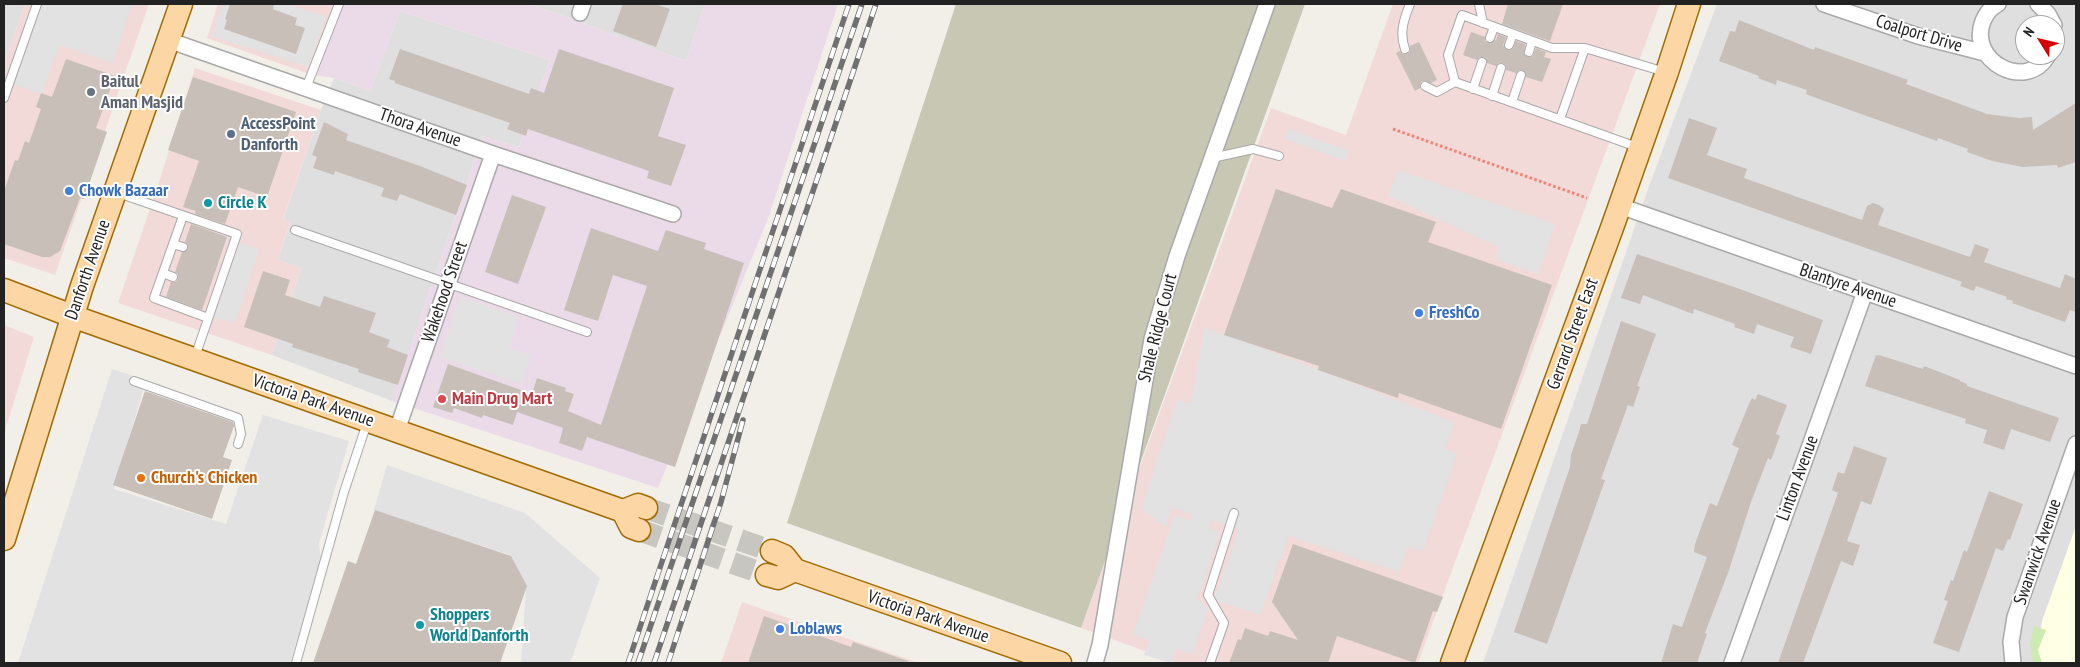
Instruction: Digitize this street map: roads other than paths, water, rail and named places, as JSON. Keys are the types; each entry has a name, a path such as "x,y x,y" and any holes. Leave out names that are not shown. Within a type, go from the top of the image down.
{"main road":[{"name":"Danforth Avenue","path":"4,538 72,316 181,4"},
{"name":"Gerrard Street East","path":"1452,663 1620,206 1689,4"},
{"name":"Victoria Park Avenue","path":"4,290 72,316 623,511 638,505 646,508"},
{"path":"623,511 631,527 639,530"},
{"name":"Victoria Park Avenue","path":"772,551 784,556 795,570 1060,663"},
{"path":"767,574 778,578 795,570"}],"street":[{"name":"Shale Ridge Court","path":"1095,663 1100,645 1152,339 1177,256 1266,4"},
{"name":"Coalport Drive","path":"1824,4 1925,38 1985,52"},
{"name":"Coalport Drive","path":"1998,4 1986,15 1981,27 1981,40 1985,52 1992,62 2002,69 2014,72 2026,71 2039,65"},
{"path":"2038,4 2049,15"},
{"name":"Thora Avenue","path":"168,40 493,154 673,214"},
{"name":"Wakehood Street","path":"396,430 493,154"},
{"name":"Blantyre Avenue","path":"1620,206 2076,366"},
{"name":"Linton Avenue","path":"1732,663 1865,292"},
{"name":"Swanwick Avenue","path":"2014,663 2011,642 2015,617 2073,463 2076,444"}],"lane":[{"path":"4,98 37,4"},
{"path":"306,88 339,4"},
{"path":"1405,48 1401,39 1404,20 1410,4"},
{"path":"1480,4 1483,23"},
{"path":"1640,148 1456,82 1448,55 1462,16 1552,48 1585,48 1667,72"},
{"path":"1490,38 1494,27"},
{"path":"1509,45 1513,34"},
{"path":"1529,52 1532,41"},
{"path":"1560,119 1585,48"},
{"path":"1472,89 1482,62"},
{"path":"1492,96 1501,68"},
{"path":"1512,102 1521,75"},
{"path":"1425,86 1437,92 1456,82"},
{"path":"1212,158 1253,149 1279,156"},
{"path":"115,192 237,234 227,263 213,291 208,318 194,359"},
{"path":"183,216 154,298 208,318"},
{"path":"295,230 587,332"},
{"path":"173,244 183,247"},
{"path":"219,260 227,263"},
{"path":"163,273 173,277"},
{"path":"134,381 238,418 241,434 238,444"},
{"path":"296,663 347,484 368,420"},
{"path":"1210,663 1224,623 1208,595 1234,513"}],"tunnel":[{"path":"646,508 772,551"},
{"path":"639,530 767,575"}],"railway":[{"path":"628,663 849,4"},
{"path":"638,663 862,4"},
{"path":"654,663 876,4"},
{"path":"668,663 721,502 743,420"}],"place":[{"name":"Baitul Aman Masjid","path":"91,92"},
{"name":"AccessPoint Danforth","path":"231,134"},
{"name":"Chowk Bazaar","path":"69,191"},
{"name":"Circle K","path":"208,203"},
{"name":"FreshCo","path":"1419,313"},
{"name":"Main Drug Mart","path":"442,399"},
{"name":"Church's Chicken","path":"141,478"},
{"name":"Shoppers World Danforth","path":"420,625"},
{"name":"Loblaws","path":"780,629"}]}
